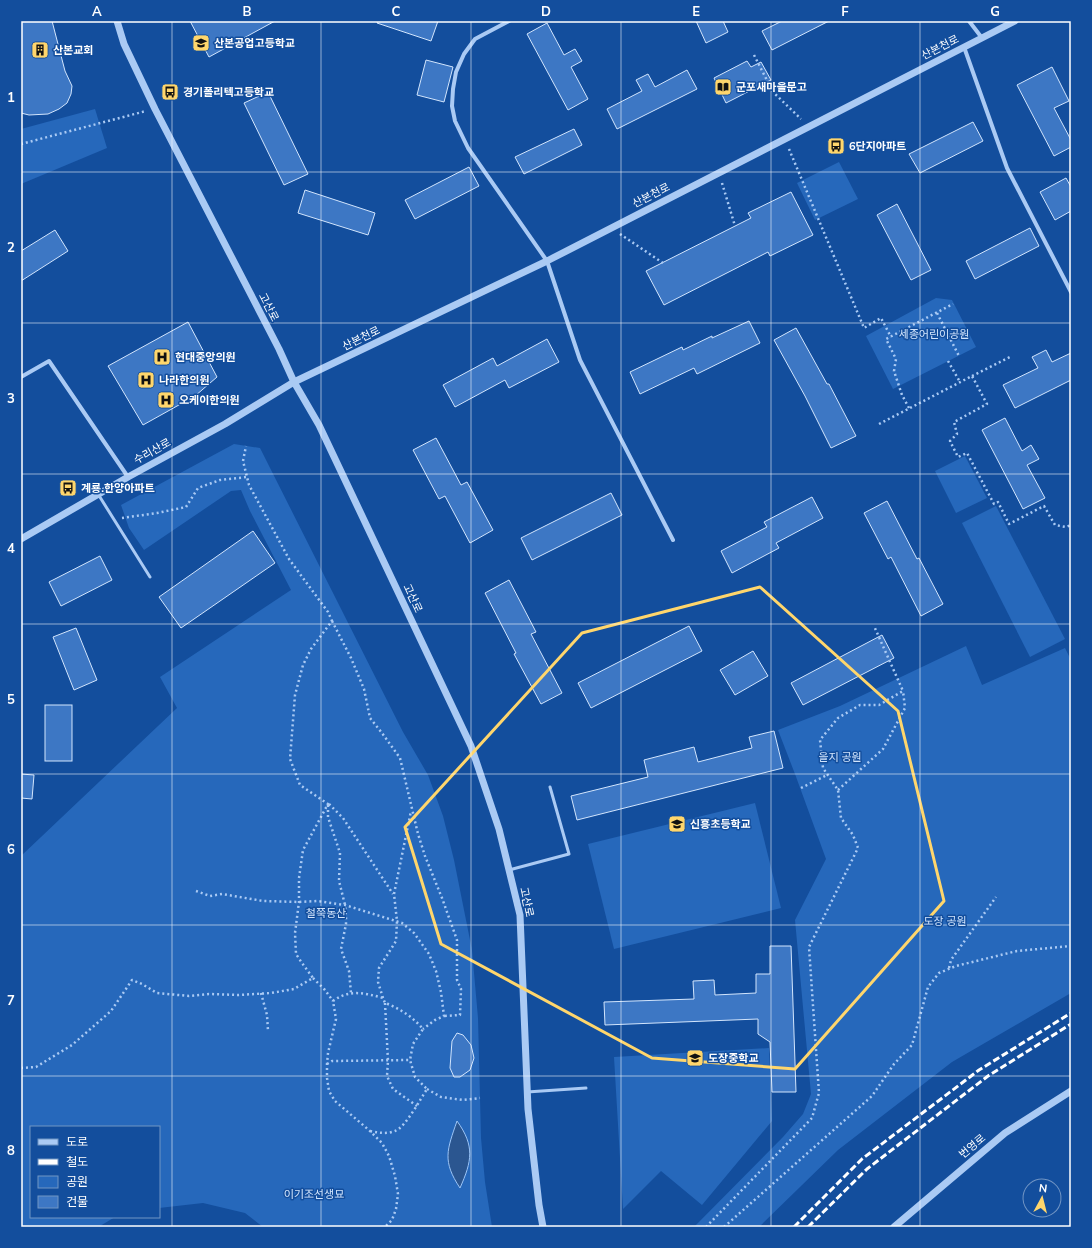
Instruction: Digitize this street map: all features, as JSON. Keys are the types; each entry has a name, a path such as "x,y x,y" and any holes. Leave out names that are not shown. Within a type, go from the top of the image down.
{"street":[{"name":"고산로","path":"117,21 124,44 155,109 275,342 294,382 319,425 470,746 499,829 520,915 527,1092 536,1182 543,1227"},
{"path":"509,21 475,39 464,54 456,72 453,89 452,106 455,121 468,148 547,261 580,360 673,540"},
{"path":"969,21 982,38"},
{"name":"산본천로","path":"294,382 547,261 1015,21"},
{"path":"964,47 1008,168 1071,292"},
{"path":"21,377 49,361 128,477"},
{"name":"수리산로","path":"21,538 225,424 294,382"},
{"name":"번영로","path":"894,1227 1005,1133 1071,1091"}],"lane":[{"path":"98,494 150,577"},
{"path":"509,870 570,854 550,786"},
{"path":"527,1092 586,1088"}],"path":[{"path":"754,54 773,92 809,127"},
{"path":"21,144 155,109"},
{"path":"785,139 864,328 882,318 891,337"},
{"path":"719,173 735,226"},
{"path":"611,228 662,263"},
{"path":"909,408 902,395 894,371 896,359 886,339 953,304"},
{"path":"937,313 959,356"},
{"path":"879,424 1010,356"},
{"path":"948,361 960,382"},
{"path":"972,376 988,404 954,422 957,434 950,441 958,457 967,453 994,504 998,502 1010,524 1044,506 1055,525 1066,528 1071,525"},
{"path":"246,446 243,461 249,485 290,559 328,612 351,658 364,689 370,718 400,758 411,809 425,856 457,940 457,980 461,989 460,1015 444,1016 434,1020 423,1029 413,1044 410,1060 415,1077 427,1089 441,1097 463,1100 480,1098"},
{"path":"114,520 186,507 198,488 220,480 247,477"},
{"path":"332,621 311,649 303,665 295,694 290,760 300,785 328,804 343,818 394,894"},
{"path":"838,790 883,749 905,708 903,691 874,626"},
{"path":"706,1227 812,1118 819,1092 809,947 858,848 853,835 842,818 838,790 822,768 820,740 838,718 860,705 879,705 903,691"},
{"path":"801,788 827,775"},
{"path":"328,804 303,850 299,878 295,932 296,954 313,978 326,990 333,1001 336,1019 328,1053 327,1078 329,1091 335,1101 382,1143 389,1156 395,1176 398,1194 396,1209 392,1220 385,1227"},
{"path":"328,804 328,817 340,853 339,881 345,905 346,924 342,949 349,971 351,994"},
{"path":"411,809 394,894 397,921 396,941 379,968 378,982 385,1003 388,1061 387,1076 393,1089 417,1106"},
{"path":"196,891 210,896 222,894 263,901 317,901 345,905 402,923 414,933 429,954 436,971 441,992 444,1016"},
{"path":"949,969 951,960 996,897"},
{"path":"724,1227 872,1096 894,1064 912,1045 928,987 939,973 956,966 1017,951 1071,946"},
{"path":"21,1068 36,1067 72,1045 111,1011 132,980 157,993 190,996 208,994 240,995 294,989 313,978"},
{"path":"261,993 267,1015 268,1031"},
{"path":"333,1001 340,996 351,994 367,994 383,998"},
{"path":"385,1003 393,1006 415,1020 423,1029"},
{"path":"327,1064 332,1061 410,1060"},
{"path":"370,1131 382,1134 397,1131 405,1123 427,1089"}],"highlighted area":[{"path":"760,587 898,711 944,901 795,1069 652,1058 441,944 405,827 582,633"}],"green space":[{"path":"95,109 107,148 21,184 21,129"},
{"path":"839,162 858,199 815,220 797,183"},
{"name":"세종어린이공원","path":"936,298 952,300 976,347 893,389 866,336"},
{"path":"234,444 260,448 403,732 428,775 443,816 454,860 472,950 478,1018 481,1138 485,1182 492,1227 263,1227 245,1213 203,1203 160,1208 160,1126 30,1126 30,1218 113,1218 100,1227 21,1227 21,856 177,708 160,677 291,590 250,511 241,490 231,491 144,550 129,528 121,505"},
{"path":"965,456 987,498 956,513 935,471"},
{"path":"996,506 1065,639 1030,657 962,523"},
{"name":"도장 공원","path":"966,646 982,685 1065,648 1071,660 1071,993 952,1062 838,1150 759,1227 694,1227 783,1137 803,1114 811,1094 795,920 826,859 778,730 840,706"},
{"path":"755,803 781,908 614,949 588,844"},
{"path":"769,1048 772,1121 702,1205 661,1171 623,1209 614,1057"}],"shaded area":[{"path":"457,1121 467,1138 470,1154 467,1170 460,1188 454,1179 448,1155"}],"building":[{"name":"산본교회","path":"21,21 52,21 65,71 72,86 71,94 67,103 48,114 29,115 21,113"},
{"path":"190,21 275,21 209,57"},
{"path":"378,21 438,21 431,41 377,23"},
{"path":"696,21 723,21 728,32 706,43"},
{"path":"782,21 829,21 772,50 762,31"},
{"path":"547,23 564,55 575,49 582,61 571,67 588,99 568,110 527,34"},
{"path":"426,60 453,67 444,102 417,95"},
{"path":"747,61 751,67 761,62 771,80 726,103 714,78"},
{"path":"1052,67 1069,101 1054,108 1071,140 1071,147 1054,156 1017,85"},
{"path":"687,70 697,89 617,129 607,109 642,91 636,80 648,74 655,87"},
{"path":"268,92 308,174 284,185 244,103"},
{"path":"973,122 983,141 920,173 909,154"},
{"path":"574,129 582,145 524,174 515,157"},
{"path":"469,167 479,186 415,219 405,200"},
{"path":"1066,178 1071,187 1071,211 1055,220 1040,192"},
{"path":"305,190 375,213 368,235 298,213"},
{"path":"791,192 813,235 770,256 768,252 664,305 646,271 751,218 748,213"},
{"path":"897,204 931,270 911,280 877,215"},
{"path":"1030,228 1039,246 975,279 966,261"},
{"path":"55,230 68,251 21,281 21,251"},
{"path":"749,321 760,343 697,374 694,368 640,394 630,372 682,347 683,350"},
{"path":"188,322 217,377 195,396 143,425 108,366"},
{"path":"796,328 827,384 829,384 856,436 831,448 805,396 774,340"},
{"path":"547,339 559,362 509,388 505,380 455,407 443,385 493,358 497,366"},
{"path":"1046,350 1052,362 1071,353 1071,380 1015,408 1003,385 1038,368 1032,357"},
{"path":"1005,418 1022,451 1031,445 1039,459 1027,465 1045,498 1023,509 982,430"},
{"path":"436,438 461,485 467,482 493,530 470,543 445,496 439,499 413,450"},
{"path":"611,493 622,515 532,560 521,538"},
{"path":"812,497 823,518 776,543 779,548 732,573 721,551 767,527 764,522"},
{"path":"887,501 917,559 919,558 943,604 921,616 891,557 888,559 864,513"},
{"path":"253,531 275,563 181,628 159,597"},
{"path":"100,556 112,580 61,606 49,582"},
{"path":"509,580 536,632 531,634 562,693 541,704 514,654 516,653 485,593"},
{"path":"689,626 702,651 591,708 578,683"},
{"path":"76,628 97,680 74,690 53,637"},
{"path":"882,635 894,658 803,705 791,683"},
{"path":"753,651 768,676 735,695 720,670"},
{"path":"45,705 72,705 72,761 45,761"},
{"path":"774,731 783,768 577,820 571,796 648,777 644,760 694,747 698,762 752,748 749,737"},
{"path":"21,774 34,775 32,799 21,798"},
{"path":"770,946 791,946 796,1092 772,1092 770,1042 758,1034 758,1019 605,1025 604,1002 694,999 693,981 714,980 715,995 756,993 756,974 770,974"},
{"path":"457,1033 463,1035 471,1045 474,1058 470,1070 460,1077 454,1077 450,1068 452,1041"}],"railway":[{"path":"794,1227 862,1159 979,1070 1071,1013"},
{"path":"808,1227 867,1169 988,1076 1071,1024"}],"place":[{"name":"산본공업고등학교","path":"201,43"},
{"name":"산본교회","path":"40,50"},
{"name":"군포새마을문고","path":"723,87"},
{"name":"경기폴리텍고등학교","path":"170,92"},
{"name":"6단지아파트","path":"836,146"},
{"name":"현대중앙의원","path":"162,357"},
{"name":"나라한의원","path":"146,380"},
{"name":"오케이한의원","path":"166,400"},
{"name":"계룡.한양아파트","path":"68,488"},
{"name":"신흥초등학교","path":"677,824"},
{"name":"도장중학교","path":"695,1058"}],"park label":[{"name":"을지 공원","path":"840,757"},
{"name":"철쭉동산","path":"326,913"},
{"name":"이기조선생묘","path":"314,1194"}]}
